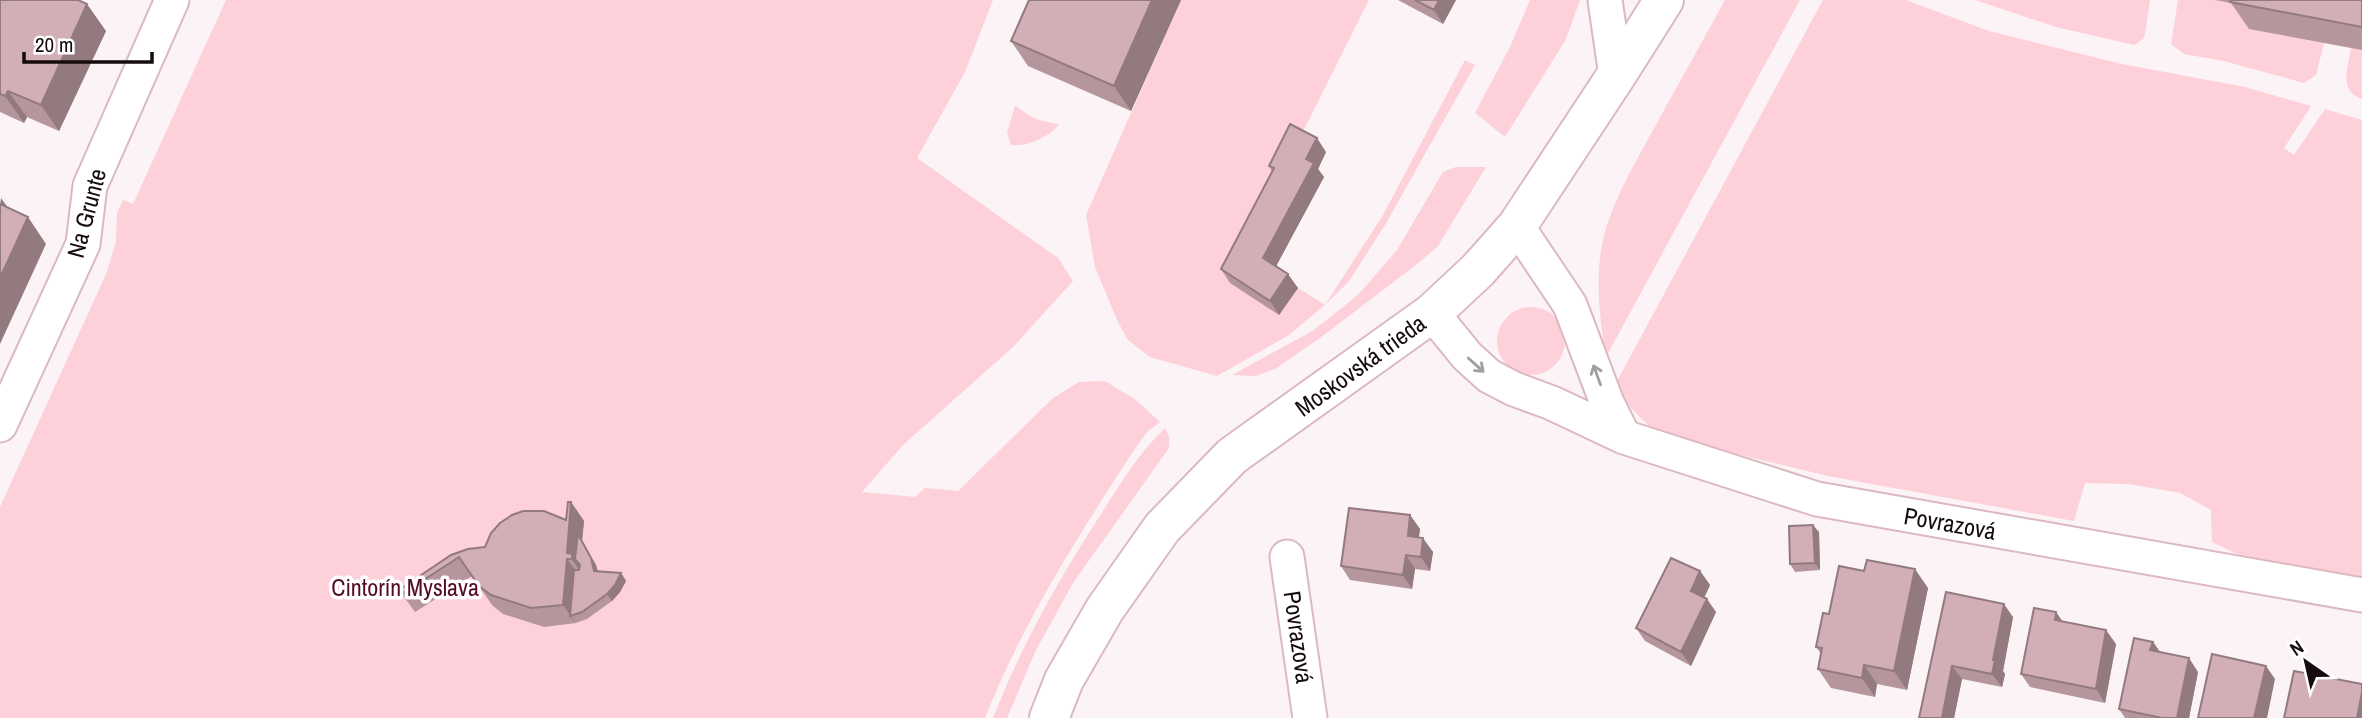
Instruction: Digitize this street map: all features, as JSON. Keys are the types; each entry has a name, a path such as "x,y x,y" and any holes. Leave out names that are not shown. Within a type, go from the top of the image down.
{"street":[{"name":"Na Grunte","path":"0,425 83,244 90,186 172,0"},
{"path":"1605,0 1616,76"},
{"name":"Moskovská trieda","path":"1049,718 1065,680 1105,610 1162,528 1232,456 1432,313 1478,270 1517,226 1664,0"},
{"path":"1517,226 1570,305 1624,438"},
{"name":"Povrazová","path":"1432,313 1466,356 1489,376 1624,438 1817,499 2362,595"},
{"name":"Povrazová","path":"1287,557 1310,718"}],"green space":[{"name":"Cintorín Myslava","path":"226,0 993,0 965,72 917,158 1058,258 1073,281 1013,347 903,445 862,492 915,497 925,488 958,491 1053,398 1079,382 1105,381 1136,400 1160,422 1147,432 1134,450 1053,580 1016,648 985,718 0,718 0,507 107,272 116,241 117,213 123,200 133,204"},
{"path":"1181,0 1369,0 1279,179 1231,282 1279,314 1298,288 1325,305 1289,335 1217,376 1150,357 1128,340 1095,267 1086,215"},
{"path":"1530,0 1580,0 1565,41 1505,137 1475,113 1510,47"},
{"path":"1725,0 1800,0 1606,357 1600,315 1599,273 1602,245 1611,215 1630,173"},
{"path":"1823,0 1906,0 1989,31 2122,64 2245,87 2311,106 2284,148 2294,155 2325,109 2362,120 2362,577 2237,554 2212,542 2211,510 2180,493 2129,484 2085,483 2074,521 1828,476 1716,449 1649,426 1629,406 1616,383"},
{"path":"1975,0 2150,0 2145,34 2143,39 2134,45 2056,27"},
{"path":"2178,0 2215,0 2253,7 2249,29 2324,43 2316,75 2304,83 2224,61 2184,54 2171,44"},
{"path":"2351,48 2362,50 2362,99 2347,85"},
{"path":"1465,60 1475,65 1385,225 1349,281 1325,305 1383,215"},
{"path":"1015,105 1036,119 1059,124 1037,140 1011,145 1007,133"},
{"path":"1456,167 1486,167 1438,246 1320,338 1275,369 1256,376 1232,375 1314,330 1359,294 1397,250 1443,172"},
{"path":"1531,307 1544,310 1555,317 1562,328 1565,341 1562,354 1555,365 1544,372 1531,375 1518,372 1507,365 1500,354 1497,341 1500,328 1507,317 1518,310"},
{"path":"1165,428 1169,437 1169,448 1073,583 1036,650 1007,718 993,718 1028,639 1070,563 1130,469"}],"building":[{"path":"0,0 78,0 87,4 41,105 8,91 5,96 0,94"},
{"path":"1029,0 1152,0 1114,86 1011,41"},
{"path":"1415,0 1439,0 1434,10"},
{"path":"2362,0 2362,27 2230,2"},
{"path":"1290,124 1317,138 1306,159 1314,163 1263,258 1288,274 1270,301 1221,269 1274,168 1269,166"},
{"path":"0,204 28,217 0,278"},
{"path":"568,502 571,502 567,553 572,554 572,559 567,559 563,605 531,608 491,595 479,586 459,557 402,594 399,590 451,555 485,547 491,533 512,515 523,511 544,511 566,520"},
{"path":"1349,508 1410,515 1408,536 1423,538 1421,557 1406,555 1403,575 1341,566"},
{"path":"1813,525 1815,563 1790,564 1789,526"},
{"path":"578,534 591,558 594,571 621,573 607,594 582,612 570,616 574,570 579,570 580,565 575,559"},
{"path":"1671,558 1700,571 1691,591 1707,599 1681,652 1636,628"},
{"path":"1867,560 1915,569 1894,671 1864,665 1862,678 1818,669 1822,648 1816,647 1823,613 1829,614 1839,566 1864,571"},
{"path":"1946,592 2004,604 1992,674 1952,666 1942,718 1919,718"},
{"path":"2034,608 2056,612 2055,620 2106,630 2096,689 2021,674"},
{"path":"2134,638 2153,642 2150,650 2189,658 2177,718 2162,718 2119,709"},
{"path":"2212,654 2266,666 2254,718 2198,718"},
{"path":"2294,671 2362,684 2357,718 2284,718"}]}
